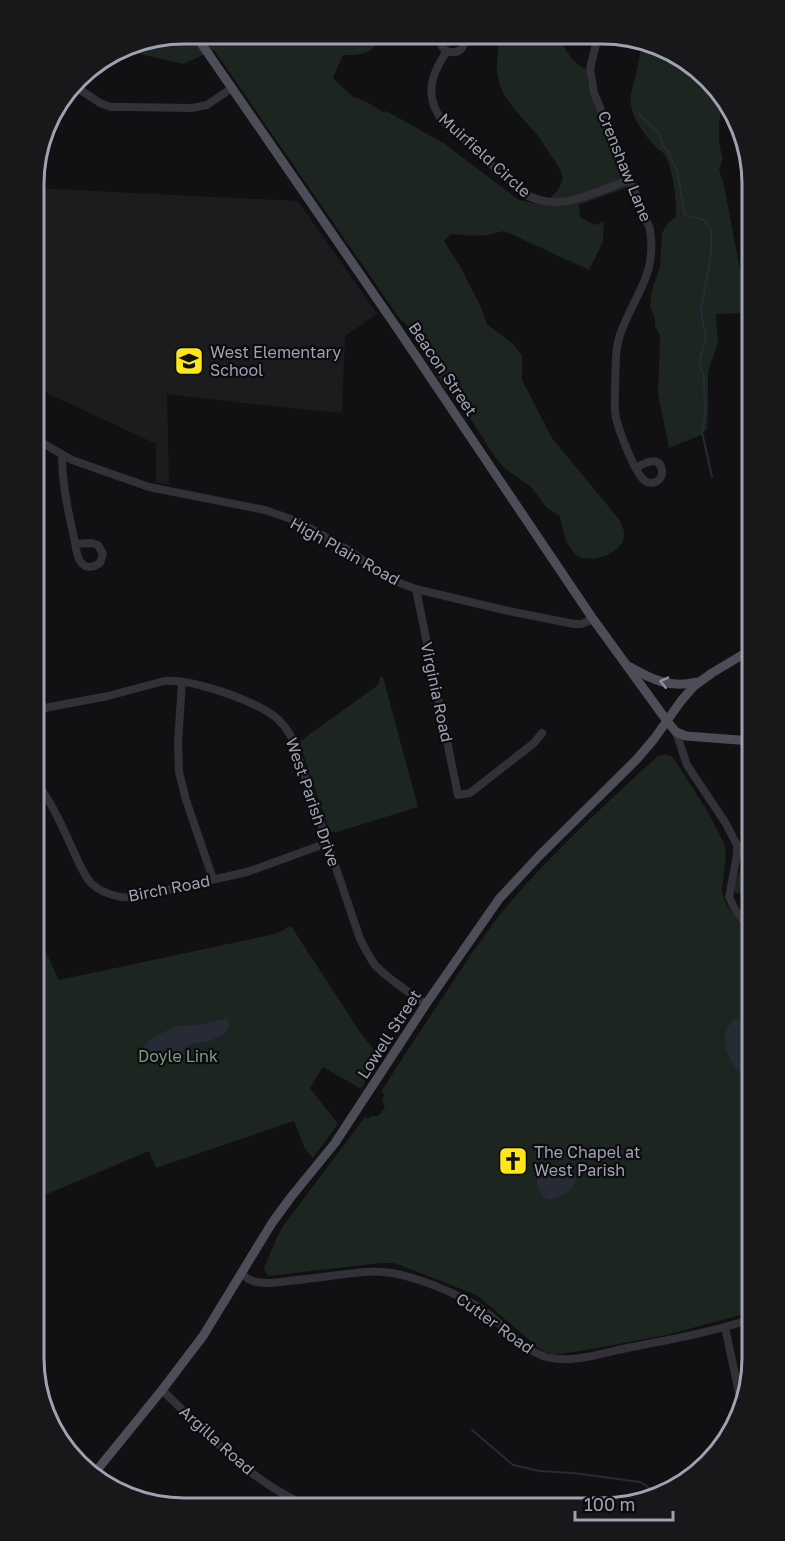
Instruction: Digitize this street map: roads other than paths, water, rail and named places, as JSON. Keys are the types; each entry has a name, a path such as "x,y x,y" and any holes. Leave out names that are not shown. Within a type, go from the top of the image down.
{"main road":[{"name":"Beacon Street","path":"202,44 593,619 676,732"},
{"name":"Lowell Street","path":"98,1468 203,1336 278,1214 335,1143 487,915 514,881 637,759 694,686 703,678 742,655"},
{"path":"626,665 656,681 674,685 686,685 703,678"},
{"path":"676,732 686,736 742,740"}],"street":[{"path":"441,44 447,51"},
{"name":"Muirfield Circle","path":"464,44 461,49 454,52 447,51 435,71 431,85 432,99 437,113 524,194 536,200 569,201 630,180"},
{"name":"Crenshaw Lane","path":"596,44 590,69 594,93 650,229 653,245 649,270 620,333 616,355 616,421 636,468"},
{"path":"79,89 100,103 111,107 192,108 207,105 232,88"},
{"name":"High Plain Road","path":"44,444 83,464 149,487 265,510 300,522 350,551 378,571 416,589 574,624 593,619"},
{"path":"62,455 65,496 76,544"},
{"name":"Virginia Road","path":"416,589 458,795 470,793 534,743 542,733"},
{"name":"West Parish Drive","path":"44,708 108,696 164,681 182,682 211,689 240,699 274,716 286,727 294,746 360,939 368,955 384,974 426,1004"},
{"path":"182,682 178,743 179,772 186,800 213,879"},
{"path":"676,732 687,765 725,822 737,845 729,897 741,919"},
{"name":"Birch Road","path":"44,795 86,876 95,887 116,896 133,897 164,891 264,867 327,843"},
{"name":"Cutler Road","path":"241,1273 249,1281 259,1283 366,1272 393,1273 454,1293 487,1312 536,1353 559,1359 604,1353 701,1334 741,1322"},
{"path":"726,1327 738,1388"},
{"name":"Argilla Road","path":"162,1390 237,1460 259,1478 290,1498"}],"waterway":[{"path":"639,114 659,133 663,146 677,171 685,215 704,220 711,230 711,255 701,311 706,338 699,362 704,378 705,415 702,432 712,477"},
{"path":"472,1430 513,1465 540,1471 640,1482 650,1489"}],"place":[{"name":"West Elementary School","path":"189,361"},
{"name":"The Chapel at West Parish","path":"513,1161"}],"park label":[{"name":"Doyle Link","path":"178,1056"}]}
